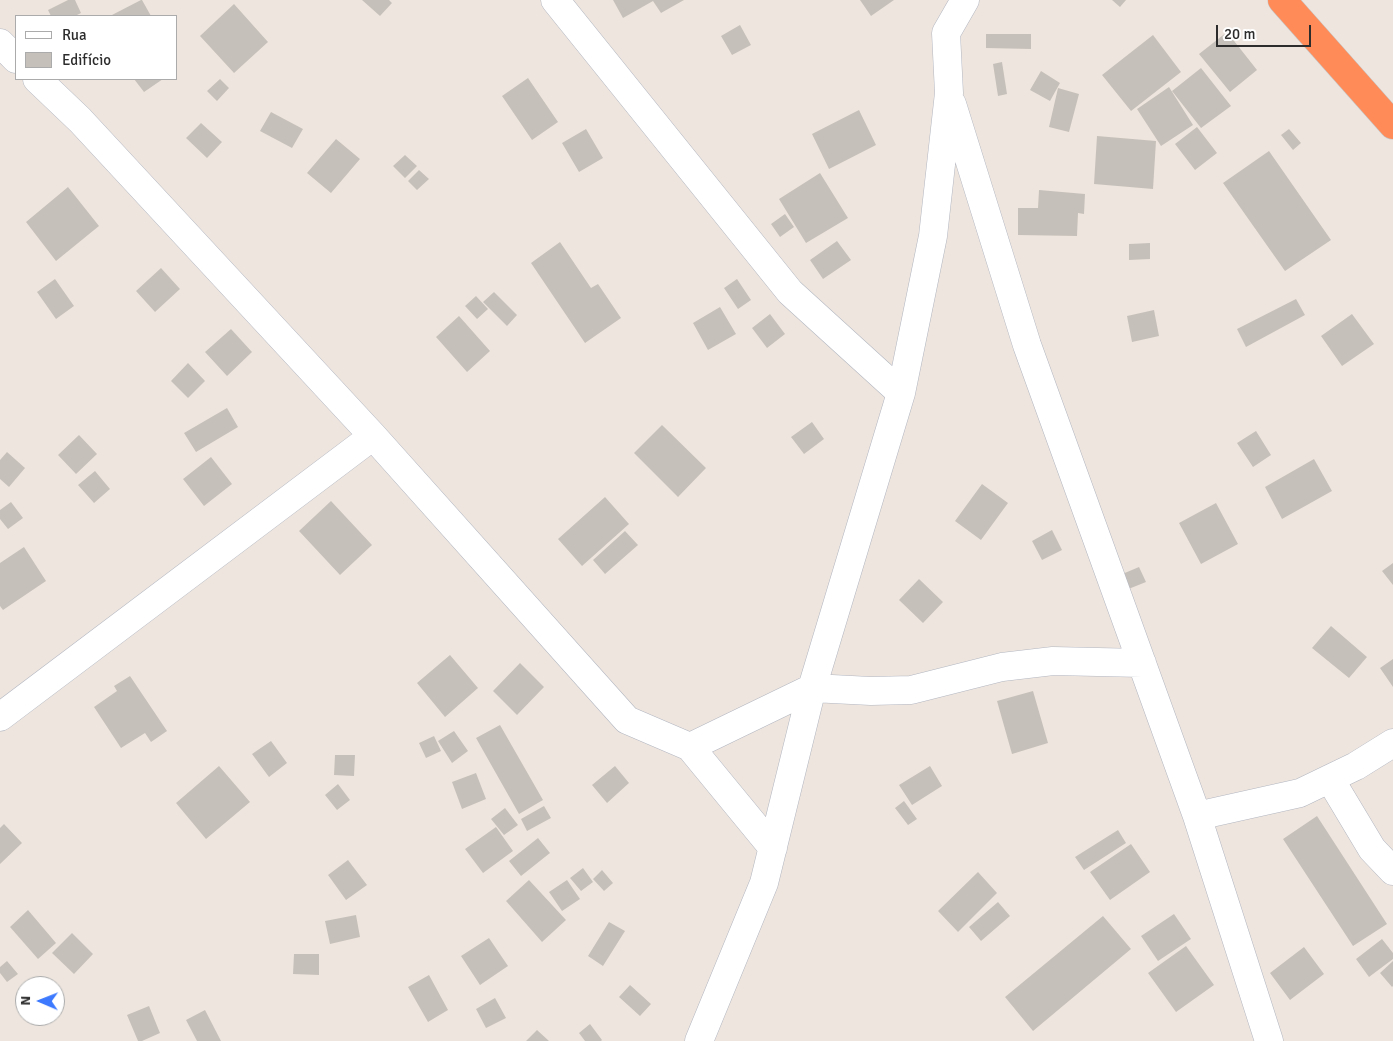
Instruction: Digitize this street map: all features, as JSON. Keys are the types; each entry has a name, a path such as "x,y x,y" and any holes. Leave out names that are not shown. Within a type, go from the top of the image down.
{"highway":[{"path":"1282,0 1393,125"}],"street":[{"path":"555,0 790,292 902,393"},
{"path":"699,1041 764,883 812,688 902,393 933,236 949,93 946,33 965,0"},
{"path":"0,43 15,57"},
{"path":"38,80 80,120 373,436 626,720 690,747 773,848"},
{"path":"949,93 1027,345 1197,816 1269,1041"},
{"path":"0,717 373,436"},
{"path":"690,747 812,688 871,691 910,690 1002,667 1053,661 1142,663"},
{"path":"1197,816 1300,792 1356,766 1393,743"},
{"path":"1330,778 1372,849 1393,871"}],"building":[{"path":"68,0 75,0 81,13 77,15 50,15 48,10"},
{"path":"142,0 150,15 112,15"},
{"path":"362,0 389,0 392,3 380,16"},
{"path":"613,0 684,0 661,13 653,1 623,18"},
{"path":"860,0 894,0 871,16"},
{"path":"1112,0 1126,0 1120,7"},
{"path":"234,4 268,42 234,73 200,36"},
{"path":"740,25 751,45 732,55 721,36"},
{"path":"1227,32 1257,70 1230,92 1199,54"},
{"path":"986,34 1031,34 1031,49 986,48"},
{"path":"1153,35 1181,72 1131,111 1102,75"},
{"path":"1002,62 1007,94 998,96 993,64"},
{"path":"1201,68 1231,106 1201,128 1172,91"},
{"path":"1041,71 1060,83 1050,101 1030,90"},
{"path":"528,78 558,122 532,140 502,96"},
{"path":"220,79 229,88 217,101 207,91"},
{"path":"135,80 162,80 144,92"},
{"path":"1169,87 1193,125 1161,146 1137,109"},
{"path":"1058,88 1079,94 1069,132 1049,127"},
{"path":"859,110 876,145 829,169 812,134"},
{"path":"271,112 303,129 292,148 260,131"},
{"path":"201,123 222,142 207,158 186,138"},
{"path":"1197,127 1217,153 1195,170 1175,144"},
{"path":"586,129 603,158 579,172 562,143"},
{"path":"1289,129 1301,143 1293,150 1281,135"},
{"path":"1097,136 1156,141 1153,189 1094,184"},
{"path":"336,139 360,159 331,193 307,173"},
{"path":"1269,151 1331,240 1285,271 1223,183"},
{"path":"405,155 417,166 405,178 393,166"},
{"path":"419,170 429,179 417,190 408,181"},
{"path":"820,173 848,218 806,243 779,199"},
{"path":"68,187 99,226 56,261 26,222"},
{"path":"1039,190 1085,194 1084,214 1078,213 1077,236 1018,235 1018,208 1038,208"},
{"path":"785,214 794,227 780,237 771,224"},
{"path":"837,241 851,260 823,279 810,260"},
{"path":"560,242 591,288 598,284 621,318 585,343 531,263"},
{"path":"1150,243 1150,259 1129,260 1129,244"},
{"path":"161,268 180,289 155,312 136,291"},
{"path":"55,279 74,306 56,319 37,292"},
{"path":"737,279 751,300 738,309 724,288"},
{"path":"494,292 517,315 507,326 483,302"},
{"path":"476,296 488,309 477,319 465,306"},
{"path":"1296,299 1305,315 1246,347 1237,329"},
{"path":"720,307 736,334 708,350 693,323"},
{"path":"1154,310 1159,336 1132,342 1127,316"},
{"path":"770,314 785,334 767,348 752,328"},
{"path":"1352,314 1374,344 1342,366 1321,336"},
{"path":"459,316 490,351 467,372 436,337"},
{"path":"231,329 252,352 227,376 205,352"},
{"path":"188,363 205,381 188,398 171,381"},
{"path":"227,408 238,427 196,452 184,433"},
{"path":"812,422 824,439 804,454 791,437"},
{"path":"662,425 706,468 678,497 634,453"},
{"path":"1256,431 1271,455 1253,467 1237,443"},
{"path":"79,435 97,454 76,474 58,455"},
{"path":"7,452 25,468 9,487 0,479 0,460"},
{"path":"211,457 232,484 204,506 183,479"},
{"path":"1314,459 1332,491 1282,519 1265,487"},
{"path":"95,471 110,489 94,503 78,485"},
{"path":"982,484 1008,503 981,540 955,521"},
{"path":"605,497 629,524 582,566 558,539"},
{"path":"331,501 372,545 340,575 299,531"},
{"path":"11,502 23,518 8,529 0,519 0,510"},
{"path":"1216,503 1238,544 1201,564 1179,523"},
{"path":"1052,530 1062,550 1042,560 1032,541"},
{"path":"625,531 638,545 605,574 593,560"},
{"path":"24,547 46,581 3,610 0,606 0,563"},
{"path":"1393,563 1393,585 1382,571"},
{"path":"1139,567 1146,582 1126,590 1120,575"},
{"path":"919,579 943,602 923,623 899,600"},
{"path":"1331,626 1367,657 1349,678 1312,648"},
{"path":"450,655 478,688 445,717 417,683"},
{"path":"1393,659 1393,687 1380,668"},
{"path":"520,663 544,687 517,715 493,691"},
{"path":"130,676 167,731 151,742 145,733 121,748 94,707 117,691 114,686"},
{"path":"1033,691 1048,743 1012,754 997,701"},
{"path":"500,725 543,800 519,814 476,738"},
{"path":"454,731 468,751 452,763 438,741"},
{"path":"434,736 441,751 426,758 419,743"},
{"path":"271,741 287,763 269,777 252,754"},
{"path":"335,755 355,755 354,776 334,775"},
{"path":"219,766 250,802 206,839 176,803"},
{"path":"615,766 629,783 607,803 592,785"},
{"path":"930,766 942,786 912,805 899,785"},
{"path":"476,773 486,799 462,809 452,782"},
{"path":"338,784 350,800 337,810 325,795"},
{"path":"904,801 917,819 908,825 895,808"},
{"path":"544,806 551,818 527,831 521,819"},
{"path":"505,808 518,825 504,835 491,819"},
{"path":"1317,816 1387,924 1353,946 1283,839"},
{"path":"4,824 22,843 0,864 0,828"},
{"path":"496,827 513,851 483,873 465,849"},
{"path":"1118,830 1126,843 1084,870 1075,857"},
{"path":"538,838 550,853 521,876 509,861"},
{"path":"1131,844 1150,872 1110,900 1090,872"},
{"path":"348,860 367,885 346,900 328,875"},
{"path":"583,868 593,882 581,891 570,878"},
{"path":"602,870 613,883 604,891 593,879"},
{"path":"978,872 997,893 958,932 938,911"},
{"path":"529,880 566,920 542,942 506,901"},
{"path":"567,880 580,899 562,911 549,892"},
{"path":"998,902 1010,916 981,941 969,927"},
{"path":"28,910 56,943 38,959 10,927"},
{"path":"1174,914 1191,939 1158,961 1141,936"},
{"path":"356,915 360,937 330,944 325,921"},
{"path":"1103,916 1131,949 1033,1031 1005,997"},
{"path":"609,922 625,931 603,966 588,956"},
{"path":"72,933 93,954 74,974 52,953"},
{"path":"489,938 508,966 480,985 461,956"},
{"path":"1382,939 1393,953 1393,959 1369,977 1356,959"},
{"path":"1186,946 1214,985 1176,1012 1148,973"},
{"path":"1304,947 1324,974 1290,1000 1270,973"},
{"path":"294,954 319,954 319,975 293,974"},
{"path":"7,961 18,974 7,982 0,973 0,967"},
{"path":"1393,961 1393,986 1392,987 1380,973"},
{"path":"429,975 448,1010 428,1022 408,987"},
{"path":"630,985 651,1004 640,1016 619,997"},
{"path":"495,998 506,1018 486,1028 476,1009"},
{"path":"149,1006 160,1033 138,1041 127,1015"},
{"path":"205,1010 221,1041 197,1041 186,1020"},
{"path":"590,1024 601,1041 585,1041 579,1033"},
{"path":"537,1030 549,1041 526,1041"}]}
